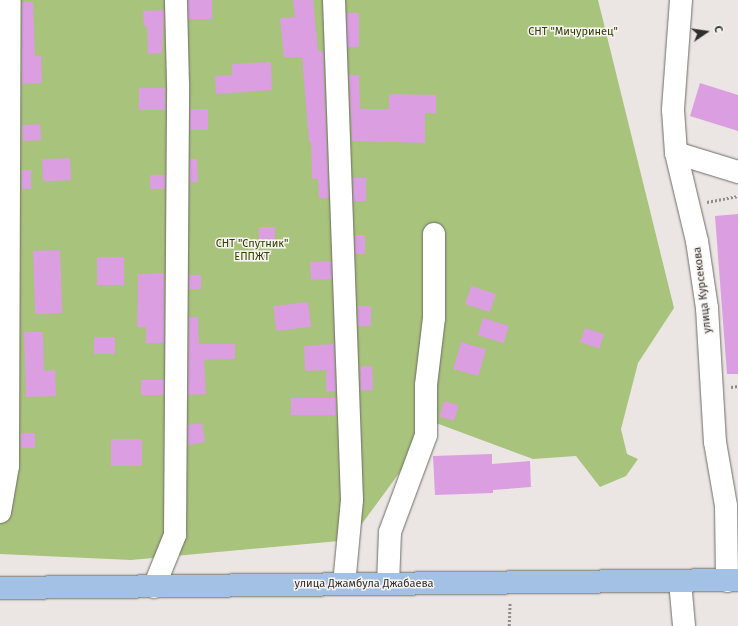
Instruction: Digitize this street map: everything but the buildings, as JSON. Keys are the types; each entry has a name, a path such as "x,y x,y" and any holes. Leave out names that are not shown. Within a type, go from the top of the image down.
{"main road":[{"name":"улица Джамбула Джабаева","path":"0,588 680,582 733,580"}],"street":[{"path":"0,512 8,466 10,0"},
{"path":"154,587 175,535 178,84 176,0"},
{"path":"334,0 352,500 344,584"},
{"name":"улица Курсекова","path":"681,0 673,110 676,153 689,205 707,308 715,442 726,506 733,580"},
{"path":"676,153 738,172"},
{"path":"388,584 390,532 426,434 426,385 434,318 434,234"},
{"path":"680,582 684,626"}],"path":[{"path":"689,205 738,196"},
{"path":"509,626 510,602"}],"green space":[{"name":"СНТ \"Спутник\" ЕППЖТ","path":"0,0 598,0 674,308 638,363 621,429 627,454 638,459 626,476 600,487 576,456 533,459 436,423 350,540 131,560 0,554"}],"park label":[{"name":"СНТ \"Мичуринец\"","path":"573,32"}]}
